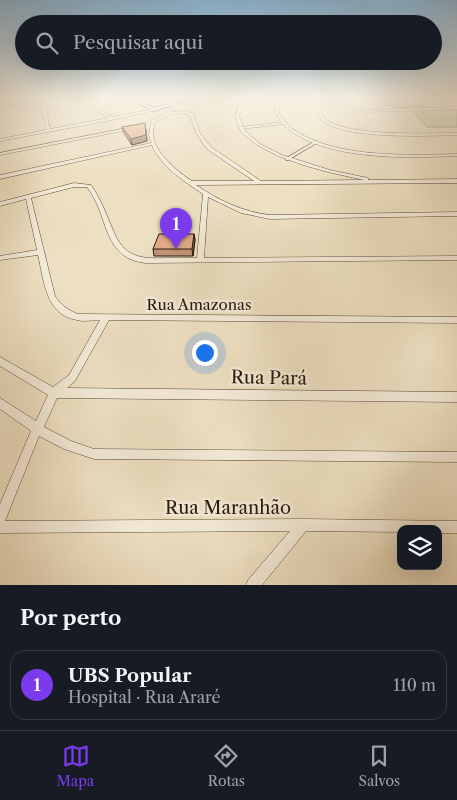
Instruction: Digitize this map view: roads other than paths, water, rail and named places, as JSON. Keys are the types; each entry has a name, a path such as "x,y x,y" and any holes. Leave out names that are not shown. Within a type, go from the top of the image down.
{"street":[{"path":"47,126 48,131"},
{"path":"0,140 73,126"},
{"path":"0,154 139,126"},
{"path":"151,126 152,144 168,164 190,183 206,194 237,210 257,216 457,214"},
{"path":"196,126 198,133 209,148 260,182"},
{"path":"286,126 316,142 345,150 376,155 457,156"},
{"path":"339,126 361,132 457,134"},
{"path":"241,128 267,148 287,159 341,175 385,182"},
{"path":"0,177 152,144"},
{"path":"341,175 345,178 345,182"},
{"path":"190,183 457,181"},
{"path":"0,204 74,185 85,185 91,188 117,245 128,256 145,262 457,258"},
{"path":"200,261 206,194"},
{"name":"Rua Amazonas","path":"28,197 51,296 55,304 65,312 77,317 457,320"},
{"path":"0,258 40,252"},
{"path":"0,519 37,428 54,393 72,378 106,318"},
{"path":"0,361 54,393"},
{"name":"Rua Pará","path":"54,393 457,397"},
{"path":"0,403 64,444 94,454 457,457"},
{"path":"253,585 303,525"},
{"name":"Rua Maranhão","path":"0,527 303,525 457,527"}],"lane":[{"path":"241,128 255,126"},
{"path":"287,159 316,142"}],"place":[{"name":"UBS Popular","path":"176,249"}]}
